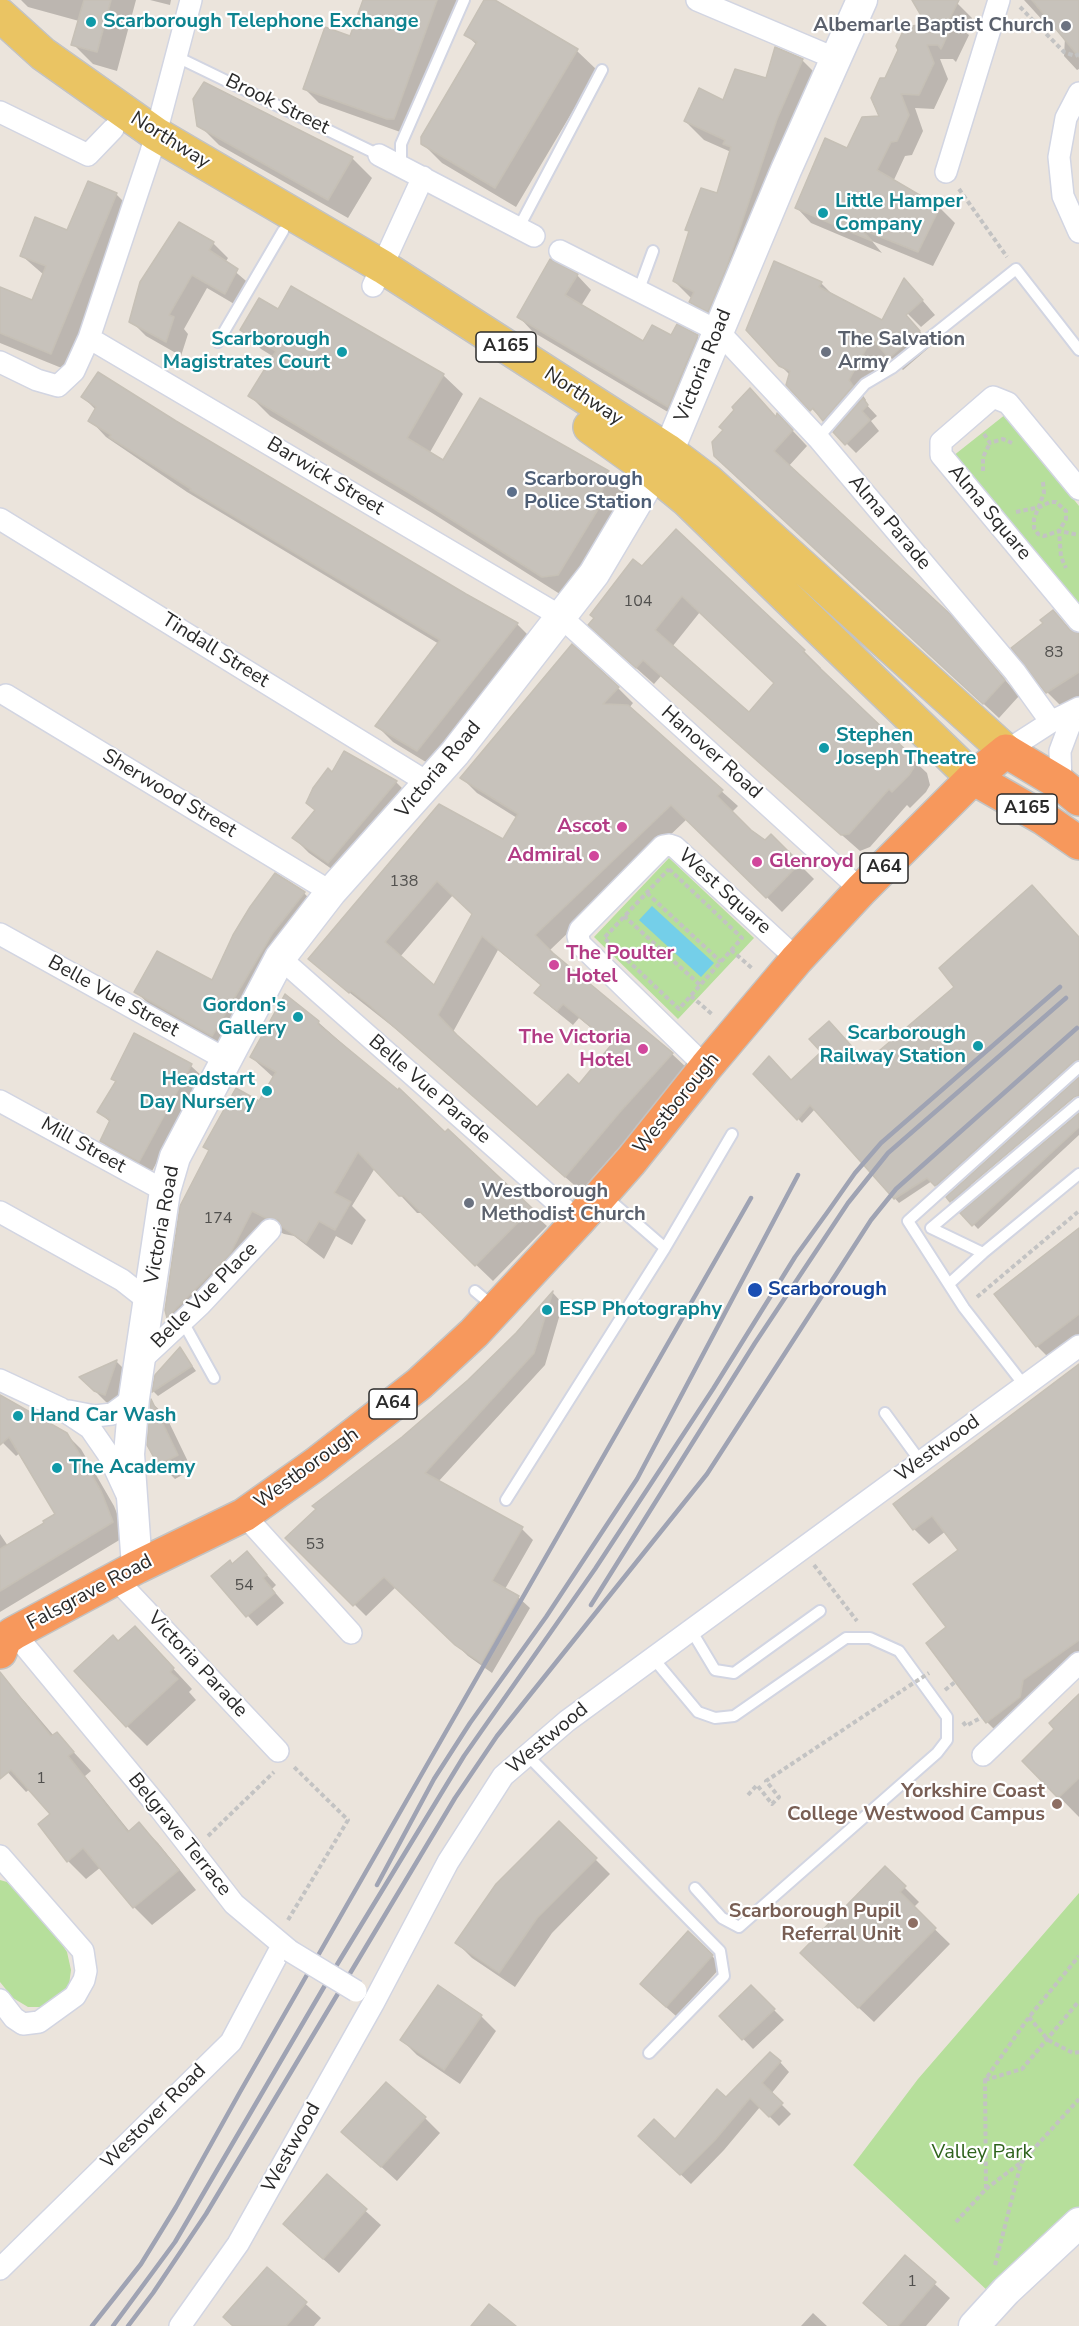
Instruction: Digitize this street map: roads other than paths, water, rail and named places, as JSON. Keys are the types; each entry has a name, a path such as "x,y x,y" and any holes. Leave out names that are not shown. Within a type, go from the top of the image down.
{"highway":[{"name":"Westborough","path":"177,1549 244,1515 316,1464 419,1384 486,1300 578,1221 798,959 861,890 973,778 1006,752"},
{"name":"A165","path":"1006,752 1070,792"},
{"name":"A165","path":"973,778 1042,818 1079,843"},
{"name":"Falsgrave Road","path":"5,1641 127,1573 177,1549"}],"main road":[{"name":"Victoria Road","path":"127,1573 131,1504 129,1454 134,1398 165,1191 175,1157 280,958 332,892 430,784 594,574 661,462 834,58 862,0"},
{"name":"Northway","path":"0,15 52,61 153,143 282,231 378,276"},
{"name":"Northway","path":"0,41 30,68 113,129 153,143 378,276 661,462 708,481 1006,752"},
{"name":"Northway","path":"661,462 687,500 973,778"},
{"path":"974,2326 1006,2291 1079,2223"}],"street":[{"path":"0,362 36,380 58,386 74,371 89,338 153,143 191,0"},
{"path":"697,0 834,58"},
{"path":"946,172 999,0"},
{"path":"1079,93 1066,118 1059,157 1063,196 1079,232"},
{"path":"0,112 88,155 113,129"},
{"path":"379,155 526,232"},
{"path":"378,276 423,177"},
{"path":"560,251 718,332"},
{"name":"Alma Parade","path":"718,332 818,438 1015,672 1051,722"},
{"name":"Barwick Street","path":"89,338 560,616"},
{"name":"Alma Square","path":"1079,489 1008,403 993,398 941,442 941,455 1079,621"},
{"name":"Tindall Street","path":"0,519 430,784"},
{"name":"Hanover Road","path":"560,616 861,890"},
{"name":"Sherwood Street","path":"6,695 332,892"},
{"name":"Westborough","path":"1006,752 1051,722 1079,710"},
{"name":"Westborough","path":"1070,792 1060,752 1069,727 1079,710"},
{"name":"West Square","path":"706,1067 580,944 578,936 580,930 663,846 669,844 798,959"},
{"name":"Belle Vue Street","path":"0,934 225,1059"},
{"name":"Belle Vue Parade","path":"280,958 578,1221"},
{"name":"Mill Street","path":"0,1101 165,1191"},
{"path":"0,1212 122,1280 150,1302"},
{"name":"Belle Vue Place","path":"140,1361 183,1322 270,1230"},
{"name":"Westwood","path":"180,2326 238,2244 374,2002 448,1863 503,1776 567,1721 1079,1346"},
{"path":"0,1380 78,1414 95,1416 112,1414 134,1398"},
{"path":"60,1408 90,1428 108,1454 131,1504"},
{"path":"244,1515 351,1633"},
{"name":"Victoria Parade","path":"127,1573 278,1751"},
{"name":"Belgrave Terrace","path":"5,1641 193,1851 234,1904 283,1946 374,2002"},
{"path":"983,1755 1079,1663"},
{"path":"0,1856 83,1951 86,1971 75,1996 39,2022 23,2024 14,2018 0,2000"},
{"name":"Westover Road","path":"0,2269 231,2042 283,1946"}],"lane":[{"path":"401,167 401,144 464,0"},
{"name":"Brook Street","path":"175,56 379,155"},
{"path":"526,232 602,70"},
{"path":"218,342 282,231"},
{"path":"638,292 653,251"},
{"path":"818,438 865,384 892,368 1016,269 1079,350"},
{"path":"1024,1385 964,1308 908,1221 1079,1067"},
{"path":"919,1239 1079,1103"},
{"path":"506,1500 665,1248 732,1134"},
{"path":"950,1283 982,1253 1079,1174"},
{"path":"602,1193 665,1248"},
{"path":"931,1228 982,1253"},
{"path":"183,1322 214,1378"},
{"path":"885,1413 920,1461"},
{"path":"691,1630 715,1670 735,1673 820,1611"},
{"path":"653,1658 698,1712 715,1718 734,1716 846,1638 870,1638 899,1651 947,1717 947,1740 937,1753 739,1927 722,1918 695,1888"},
{"path":"527,1755 720,1951 724,1976 649,2053"}],"water":[{"path":"652,906 714,963 701,977 639,920"}],"railway":[{"path":"113,2326 175,2242 338,1963 464,1756 595,1569 713,1389 795,1257 855,1173 881,1143 1060,987"},
{"path":"591,1605 755,1343 848,1203 888,1153 1066,998"},
{"path":"128,2326 206,2214 455,1798 497,1736 707,1474 871,1220 896,1189 1077,1028"},
{"path":"377,1885 434,1779 470,1723 546,1617 637,1479 798,1175"},
{"path":"92,2326 141,2264 176,2207 751,1198"}],"place":[{"name":"Scarborough Telephone Exchange","path":"91,22"},
{"name":"Albemarle Baptist Church","path":"1066,26"},
{"name":"Little Hamper Company","path":"823,213"},
{"name":"Scarborough Magistrates Court","path":"342,352"},
{"name":"The Salvation Army","path":"826,352"},
{"name":"Scarborough Police Station","path":"512,492"},
{"name":"Stephen Joseph Theatre","path":"824,748"},
{"name":"Ascot","path":"622,827"},
{"name":"Admiral","path":"594,856"},
{"name":"Glenroyd","path":"757,862"},
{"name":"The Poulter Hotel","path":"554,965"},
{"name":"Gordon's Gallery","path":"298,1017"},
{"name":"Scarborough Railway Station","path":"978,1046"},
{"name":"The Victoria Hotel","path":"643,1049"},
{"name":"Headstart Day Nursery","path":"267,1091"},
{"name":"Westborough Methodist Church","path":"469,1203"},
{"name":"Scarborough","path":"755,1290"},
{"name":"ESP Photography","path":"547,1310"},
{"name":"Hand Car Wash","path":"18,1416"},
{"name":"The Academy","path":"57,1468"},
{"name":"Yorkshire Coast College Westwood Campus","path":"1057,1804"},
{"name":"Scarborough Pupil Referral Unit","path":"913,1923"}],"park label":[{"name":"Valley Park","path":"982,2153"}]}
